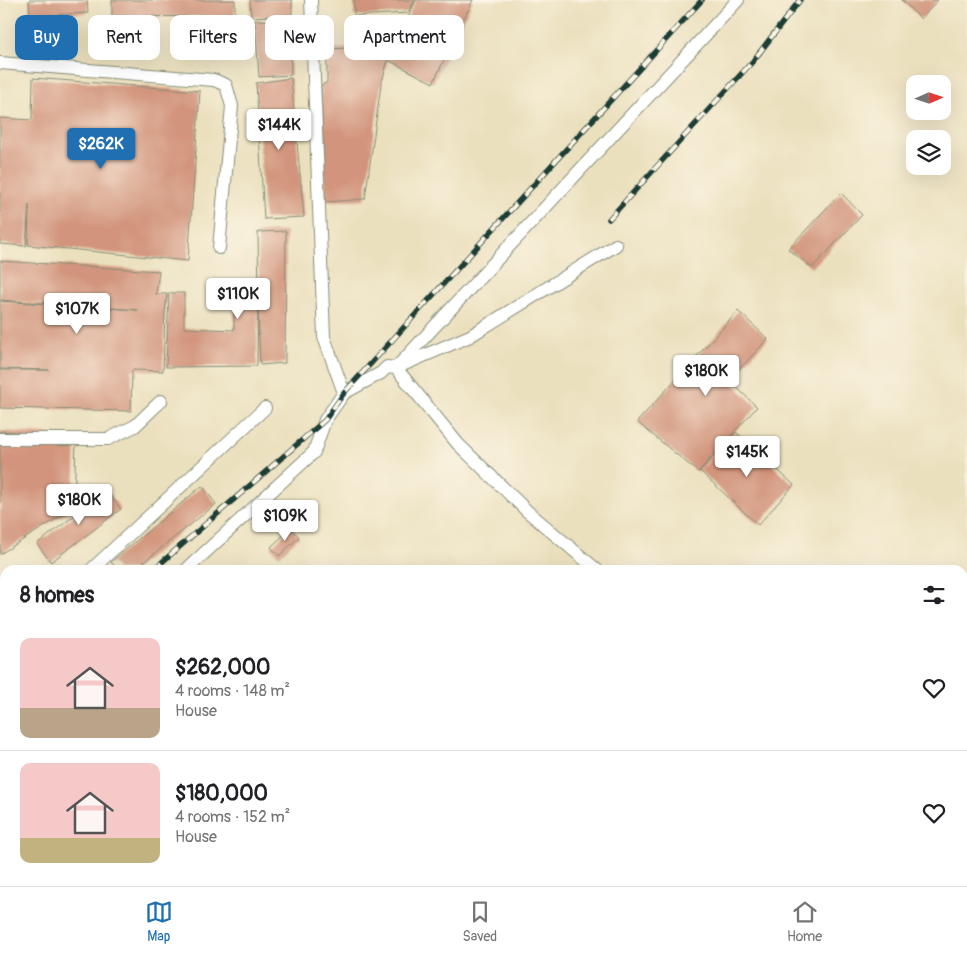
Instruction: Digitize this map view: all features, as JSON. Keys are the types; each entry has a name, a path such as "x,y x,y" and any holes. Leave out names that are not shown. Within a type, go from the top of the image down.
{"lane":[{"path":"311,0 324,337 344,393"},
{"path":"396,368 738,0"},
{"path":"0,63 214,80 226,85 232,106 219,248"},
{"path":"191,565 314,452 325,420 344,393 387,367 396,368 470,336 616,245"},
{"path":"396,368 458,444 527,511 591,565"},
{"path":"0,439 108,439 135,426 161,401"},
{"path":"96,565 265,408"}],"building":[{"path":"29,0 87,0 88,13 30,15"},
{"path":"112,0 235,0 235,15 112,15"},
{"path":"250,0 292,0 292,15 255,17 255,15 251,15"},
{"path":"354,0 415,0 408,13 354,15"},
{"path":"416,0 473,0 464,19 464,15 409,15"},
{"path":"902,0 938,0 921,19"},
{"path":"255,20 265,20 265,60 291,60 291,75 259,77"},
{"path":"344,48 344,60 388,60 381,85 365,199 325,202 321,86 327,82 327,60 334,60 334,49"},
{"path":"388,60 444,60 433,83"},
{"path":"33,78 200,91 188,261 28,245 29,205 26,246 0,244 0,118 32,120"},
{"path":"291,78 304,217 264,219 256,83"},
{"path":"841,193 862,215 812,268 788,249"},
{"path":"286,231 285,363 260,365 258,303 257,366 166,367 169,293 184,293 184,328 234,330 234,300 259,299 258,232"},
{"path":"0,261 159,271 156,294 167,294 163,371 132,370 131,411 0,408 0,370 49,370 0,369 0,301 138,310 0,300"},
{"path":"738,311 768,339 729,380 757,407 698,472 637,422"},
{"path":"0,431 76,436 74,508 0,554"},
{"path":"736,432 794,485 758,525 700,471"},
{"path":"202,486 216,504 140,565 114,565 111,562"},
{"path":"107,491 121,509 51,562 37,544"},
{"path":"291,528 299,537 279,556 271,547"}],"railway":[{"path":"159,565 325,420 344,393 702,0"},
{"path":"609,219 753,61 800,0"}]}
